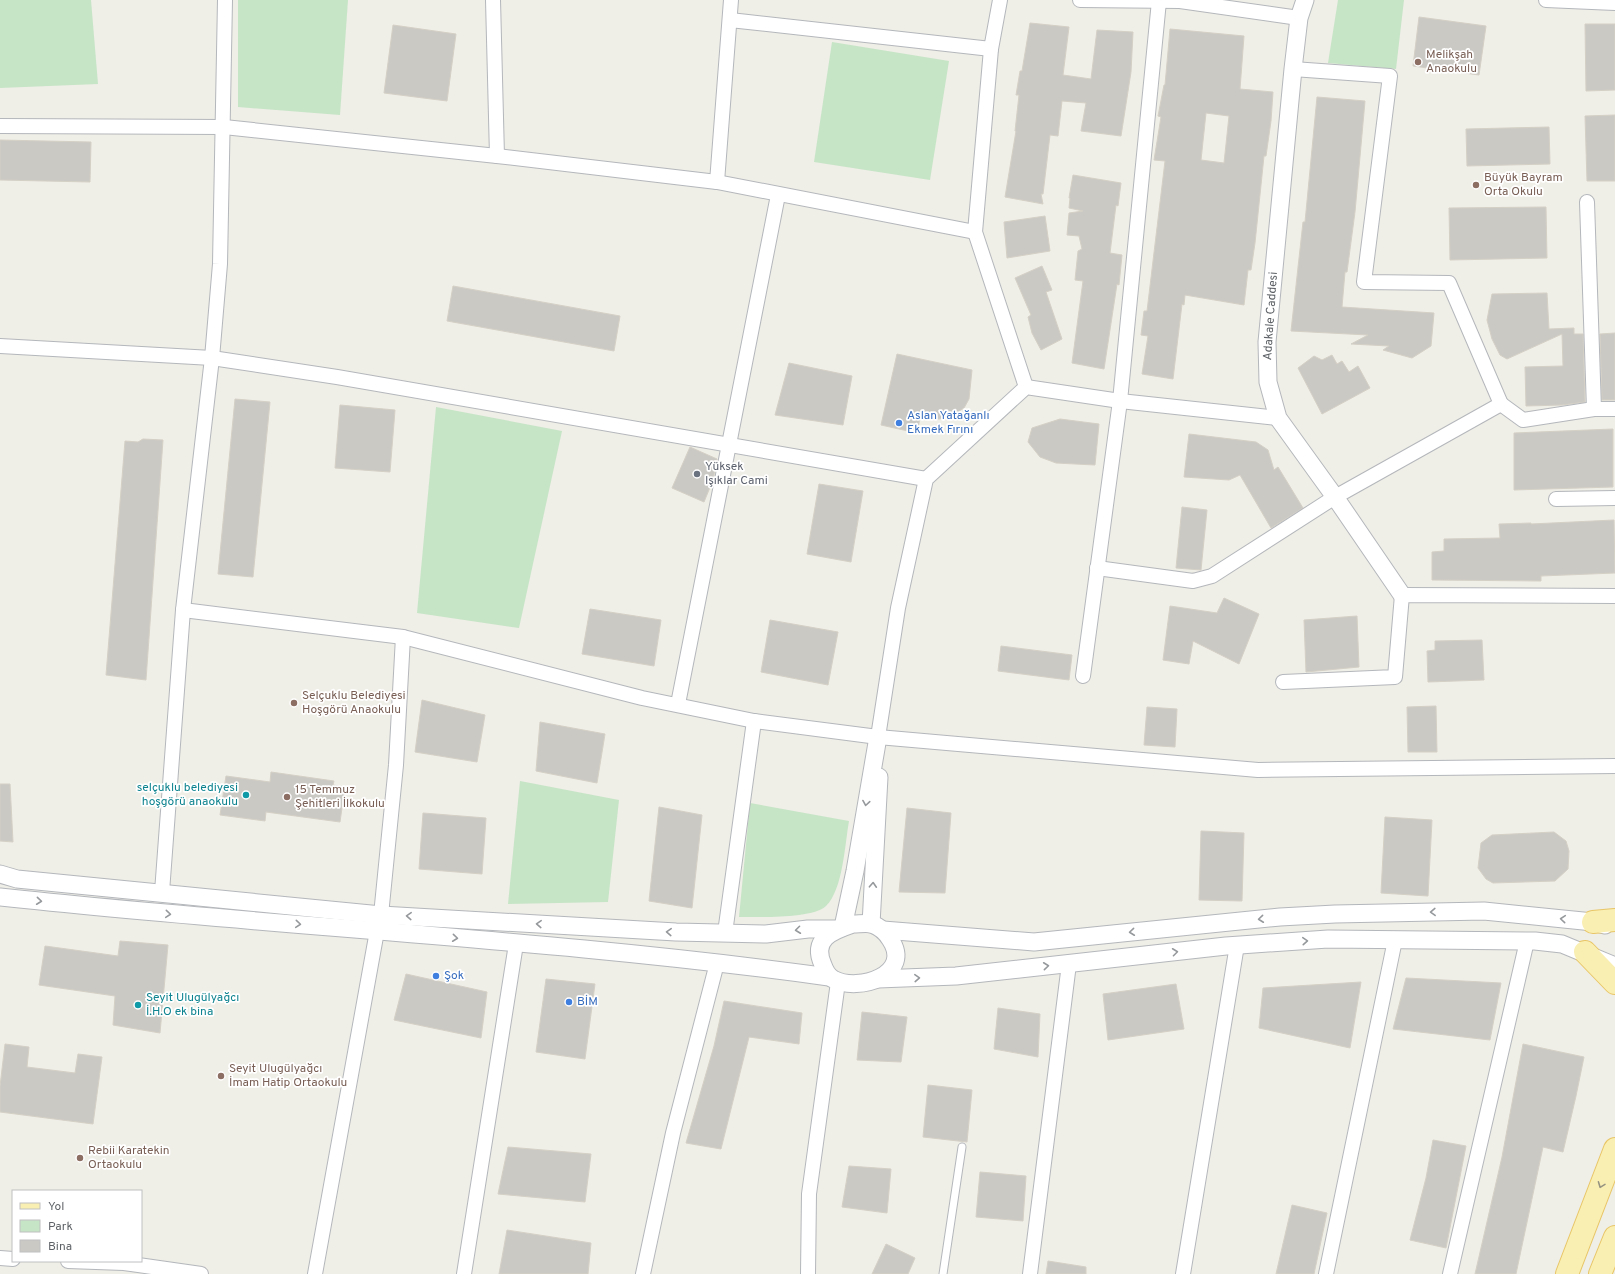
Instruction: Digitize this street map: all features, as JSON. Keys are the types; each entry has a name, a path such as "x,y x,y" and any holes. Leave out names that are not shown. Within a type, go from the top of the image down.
{"main road":[{"path":"1593,922 1615,920"},
{"path":"1585,952 1615,983"},
{"path":"1567,1274 1615,1149"},
{"path":"1600,1274 1615,1237"}],"street":[{"path":"162,892 182,610 212,358 220,264 224,127 225,0"},
{"path":"493,0 497,156"},
{"path":"717,182 731,0"},
{"path":"1000,0 991,49 975,232 1026,387"},
{"path":"1080,0 1180,1 1299,18"},
{"name":"Adakale Caddesi","path":"1305,0 1299,18 1293,69 1267,342 1268,382 1278,418 1335,497 1402,595"},
{"path":"1546,0 1615,3"},
{"path":"1083,676 1120,401 1159,1"},
{"path":"730,20 991,49"},
{"path":"1293,69 1390,76 1364,282 1449,283 1501,404 1523,420 1594,409 1615,409"},
{"path":"0,126 224,127 497,156 717,182 975,232"},
{"path":"678,704 778,195"},
{"path":"1587,202 1594,409"},
{"path":"0,346 212,358 345,379 926,480"},
{"path":"1026,387 1120,401 1278,418"},
{"path":"808,1274 809,1194 833,979 819,957 820,946 826,937 840,928 855,871 898,608 926,480 1026,387"},
{"path":"1097,568 1193,581 1212,576 1335,497 1501,404"},
{"path":"1556,499 1615,498"},
{"path":"1283,682 1395,677 1402,595 1615,596"},
{"path":"182,610 403,637 642,698 678,704 754,721 878,737 1258,770 1615,766"},
{"path":"315,1274 379,923 396,765 403,637"},
{"path":"725,934 754,721"},
{"path":"878,737 880,786 877,927 893,943 896,954 894,965 886,974 878,979"},
{"path":"0,874 18,879 162,892 516,944 717,963 833,979 858,984 878,979 956,976 1237,945 1328,939 1527,941 1562,944 1585,952 1615,966"},
{"path":"0,897 122,910 379,923 725,934 766,934 808,929 840,928 853,924 1034,942 1280,917 1335,914 1484,911 1593,922 1615,928"},
{"path":"1326,1274 1395,940"},
{"path":"1450,1274 1527,941"},
{"path":"464,1274 516,944"},
{"path":"1182,1274 1237,945"},
{"path":"643,1274 673,1133 717,963"},
{"path":"1030,1274 1069,964"},
{"path":"0,1258 12,1259"},
{"path":"75,1262 124,1269 201,1274"}],"lane":[{"path":"943,1274 962,1146"}],"green space":[{"path":"0,0 91,0 98,84 0,88"},
{"path":"238,0 348,0 340,115 238,107"},
{"path":"1338,0 1404,0 1396,69 1328,63"},
{"path":"832,42 949,61 930,180 814,162"},
{"path":"436,407 562,431 519,628 417,613"},
{"path":"520,781 619,800 608,902 508,904"},
{"path":"750,803 849,821 840,878 832,899 826,906 819,910 797,915 739,917"}],"building":[{"path":"1419,17 1486,26 1479,75 1413,66"},
{"path":"1030,23 1069,27 1063,75 1091,79 1097,30 1133,32 1131,72 1121,136 1081,131 1086,103 1062,101 1058,136 1050,135 1043,194 1041,194 1043,204 1005,197 1016,131 1019,95 1016,95 1020,71 1022,71"},
{"path":"1585,24 1615,24 1615,90 1586,91"},
{"path":"393,25 456,34 447,101 384,93"},
{"path":"1170,29 1244,36 1240,89 1273,92 1271,121 1266,156 1264,156 1255,243 1251,270 1248,270 1244,305 1185,295 1184,305 1182,304 1173,379 1142,374 1148,336 1141,335 1144,311 1147,311 1165,161 1154,160 1161,117 1158,116 1165,85","holes":["1206,113 1229,116 1224,163 1201,160"]},
{"path":"1317,97 1365,101 1355,212 1347,272 1345,272 1342,307 1434,313 1431,346 1412,358 1383,350 1389,346 1351,344 1368,335 1291,331 1303,222 1305,222"},
{"path":"1615,115 1615,181 1587,181 1585,116"},
{"path":"1549,127 1550,164 1467,166 1466,129"},
{"path":"0,140 91,142 90,182 0,180"},
{"path":"1073,175 1121,183 1118,206 1116,205 1110,253 1122,255 1119,285 1117,284 1104,369 1072,363 1083,281 1075,280 1078,251 1082,249 1079,236 1067,235 1069,213 1083,211 1069,208 1069,198"},
{"path":"1546,207 1547,258 1450,260 1449,208"},
{"path":"1045,216 1050,251 1007,258 1004,222"},
{"path":"1042,266 1052,290 1046,292 1062,339 1041,350 1032,333 1028,317 1031,315 1015,278"},
{"path":"453,286 620,316 614,351 447,321"},
{"path":"1547,293 1549,329 1574,328 1574,334 1583,334 1585,402 1562,405 1526,406 1525,367 1563,366 1562,334 1507,359 1500,355 1492,339 1487,320 1492,294"},
{"path":"1615,333 1615,400 1602,400 1600,334"},
{"path":"897,354 972,370 969,399 964,408 951,416 939,419 920,418 917,433 881,425"},
{"path":"1332,355 1337,364 1342,361 1349,372 1358,366 1370,388 1322,414 1298,368 1314,356 1322,360"},
{"path":"789,363 852,376 843,425 775,415"},
{"path":"235,399 270,402 253,577 218,574"},
{"path":"340,405 395,410 390,472 335,468"},
{"path":"1060,419 1099,424 1095,465 1056,463 1040,457 1028,442 1032,428"},
{"path":"1613,429 1613,487 1514,490 1514,433"},
{"path":"1189,434 1256,442 1268,450 1274,470 1278,467 1303,508 1271,528 1240,475 1229,480 1184,477"},
{"path":"143,439 163,440 146,680 106,675 125,441 138,442"},
{"name":"Yüksek Işıklar Cami","path":"690,447 717,459 713,480 704,502 672,488"},
{"path":"819,484 863,491 851,562 807,554"},
{"path":"1182,507 1207,510 1201,570 1176,568"},
{"path":"1614,520 1615,573 1541,576 1541,581 1432,580 1432,552 1444,551 1444,539 1500,538 1499,524"},
{"path":"1224,598 1259,614 1239,664 1193,641 1189,664 1163,660 1170,606 1217,613"},
{"path":"590,609 661,620 654,666 582,654"},
{"path":"1357,616 1359,667 1306,672 1304,620"},
{"path":"770,620 838,632 828,685 761,672"},
{"path":"1482,640 1484,680 1428,682 1427,651 1435,650 1435,641"},
{"path":"1001,646 1072,655 1069,680 998,671"},
{"path":"422,700 485,715 477,762 415,752"},
{"path":"1436,706 1437,752 1408,752 1407,707"},
{"path":"1147,707 1177,709 1175,747 1144,745"},
{"path":"540,722 605,734 597,783 536,771"},
{"path":"271,772 334,781 333,785 345,787 340,822 266,812 265,821 220,815 226,776 270,782"},
{"path":"0,784 10,784 13,842 0,841"},
{"path":"659,807 702,815 692,908 649,901"},
{"path":"907,808 951,813 945,893 899,892"},
{"path":"423,813 486,818 482,874 419,869"},
{"path":"1385,817 1432,820 1428,896 1381,893"},
{"path":"1201,831 1244,833 1242,901 1199,900"},
{"path":"1554,832 1566,841 1569,851 1568,869 1555,881 1493,883 1486,879 1478,868 1481,843 1492,835"},
{"path":"120,941 168,945 160,1033 113,1025 115,996 39,985 45,946 118,956"},
{"path":"406,974 487,992 481,1038 394,1020"},
{"path":"1406,978 1501,983 1490,1040 1393,1029"},
{"path":"546,979 595,984 585,1059 536,1052"},
{"path":"1361,982 1350,1048 1259,1028 1263,988"},
{"path":"1176,984 1184,1029 1108,1040 1103,994"},
{"path":"724,1001 802,1013 799,1044 749,1037 721,1149 686,1143 714,1046"},
{"path":"998,1008 1040,1014 1038,1057 994,1049"},
{"path":"862,1012 907,1017 901,1062 857,1060"},
{"path":"5,1044 29,1047 27,1067 75,1073 78,1054 102,1057 93,1124 0,1112 0,1086"},
{"path":"1523,1044 1584,1057 1576,1096 1563,1152 1543,1147 1516,1274 1475,1274 1502,1157"},
{"path":"928,1085 972,1090 967,1142 923,1137"},
{"path":"1433,1140 1466,1146 1446,1248 1410,1240 1426,1178"},
{"path":"508,1147 591,1154 585,1202 498,1194"},
{"path":"849,1166 891,1169 887,1213 842,1207"},
{"path":"980,1172 1026,1176 1023,1221 976,1217"},
{"path":"1292,1205 1327,1213 1314,1274 1276,1274"},
{"path":"507,1230 591,1243 588,1274 499,1274"},
{"path":"886,1244 915,1258 908,1274 872,1274"},
{"path":"1048,1261 1086,1267 1086,1274 1046,1274"}],"place":[{"name":"Melikşah Anaokulu","path":"1418,62"},
{"name":"Büyük Bayram Orta Okulu","path":"1476,185"},
{"name":"Aslan Yatağanlı Ekmek Fırını","path":"899,423"},
{"name":"Yüksek Işıklar Cami","path":"697,474"},
{"name":"Selçuklu Belediyesi Hoşgörü Anaokulu","path":"294,703"},
{"name":"selçuklu belediyesi hoşgörü anaokulu","path":"246,795"},
{"name":"15 Temmuz Şehitleri İlkokulu","path":"287,797"},
{"name":"Şok","path":"436,976"},
{"name":"BİM","path":"569,1002"},
{"name":"Seyit Ulugülyağcı İ.H.O ek bina","path":"138,1005"},
{"name":"Seyit Ulugülyağcı İmam Hatip Ortaokulu","path":"221,1076"},
{"name":"Rebii Karatekin Ortaokulu","path":"80,1158"}]}
